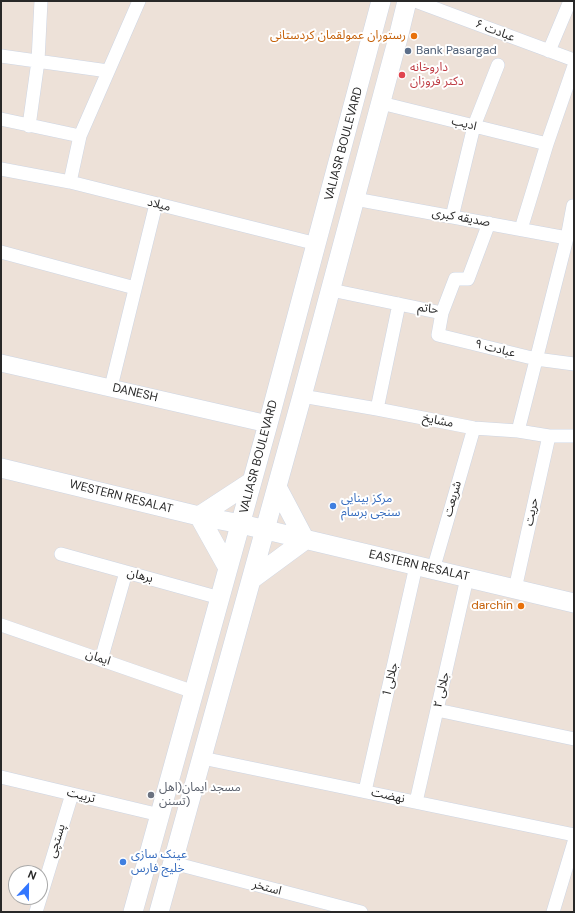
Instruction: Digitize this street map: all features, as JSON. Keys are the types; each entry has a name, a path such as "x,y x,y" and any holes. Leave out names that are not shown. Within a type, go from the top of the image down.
{"main road":[{"name":"VALIASR BOULEVARD","path":"133,912 241,524 382,1"},
{"name":"VALIASR BOULEVARD","path":"159,912 302,396 407,1"},
{"name":"WESTERN RESALAT","path":"1,468 198,516 265,530"},
{"path":"228,568 198,516 252,482"},
{"path":"252,579 305,540 277,487"},
{"name":"EASTERN RESALAT","path":"265,530 574,602"}],"street":[{"path":"29,126 38,61 41,1"},
{"path":"70,182 80,136 139,1"},
{"name":"عبادت ۶","path":"415,1 574,60"},
{"path":"549,51 570,1"},
{"path":"1,56 108,71"},
{"path":"452,217 474,126 498,65"},
{"path":"521,229 547,144 574,66"},
{"name":"ادیب","path":"381,103 547,144"},
{"path":"1,119 80,136"},
{"name":"میلاد","path":"1,169 70,182 317,244"},
{"name":"صدیقه کبری","path":"355,199 567,238"},
{"path":"111,387 156,204"},
{"path":"518,431 574,206"},
{"name":"حاتم","path":"330,290 442,313 455,279 468,279 489,223"},
{"path":"1,252 135,288"},
{"path":"377,409 399,304"},
{"name":"عبادت ۹","path":"442,313 438,335 536,359 574,364"},
{"name":"DANESH","path":"1,363 268,424"},
{"name":"مشایخ","path":"302,396 474,428 518,431 549,436 574,436"},
{"name":"شریعت","path":"425,568 474,428"},
{"name":"حریت","path":"515,589 549,436"},
{"name":"برهان","path":"61,554 220,598"},
{"name":"جلالی 1","path":"365,791 425,568"},
{"path":"101,660 126,572"},
{"name":"جلالی ۲","path":"416,802 467,578"},
{"name":"ایمان","path":"1,625 194,692"},
{"path":"437,710 574,739"},
{"name":"نهضت","path":"202,758 574,835"},
{"name":"تربیت","path":"1,777 160,815"},
{"name":"پستچی","path":"36,912 72,794"},
{"path":"553,912 574,842"},
{"name":"استخر","path":"173,863 333,908 361,912"}],"place":[{"name":"رستوران عمولقمان کردستانی","path":"414,36"},
{"name":"Bank Pasargad","path":"408,51"},
{"name":"داروخانه دکتر فروزان","path":"402,75"},
{"name":"مرکز بینایی سنجی برسام","path":"333,506"},
{"name":"darchin","path":"521,606"},
{"name":"مسجد ایمان(اهل تسنن)","path":"151,795"},
{"name":"عینک سازی خلیج فارس","path":"123,862"}]}
